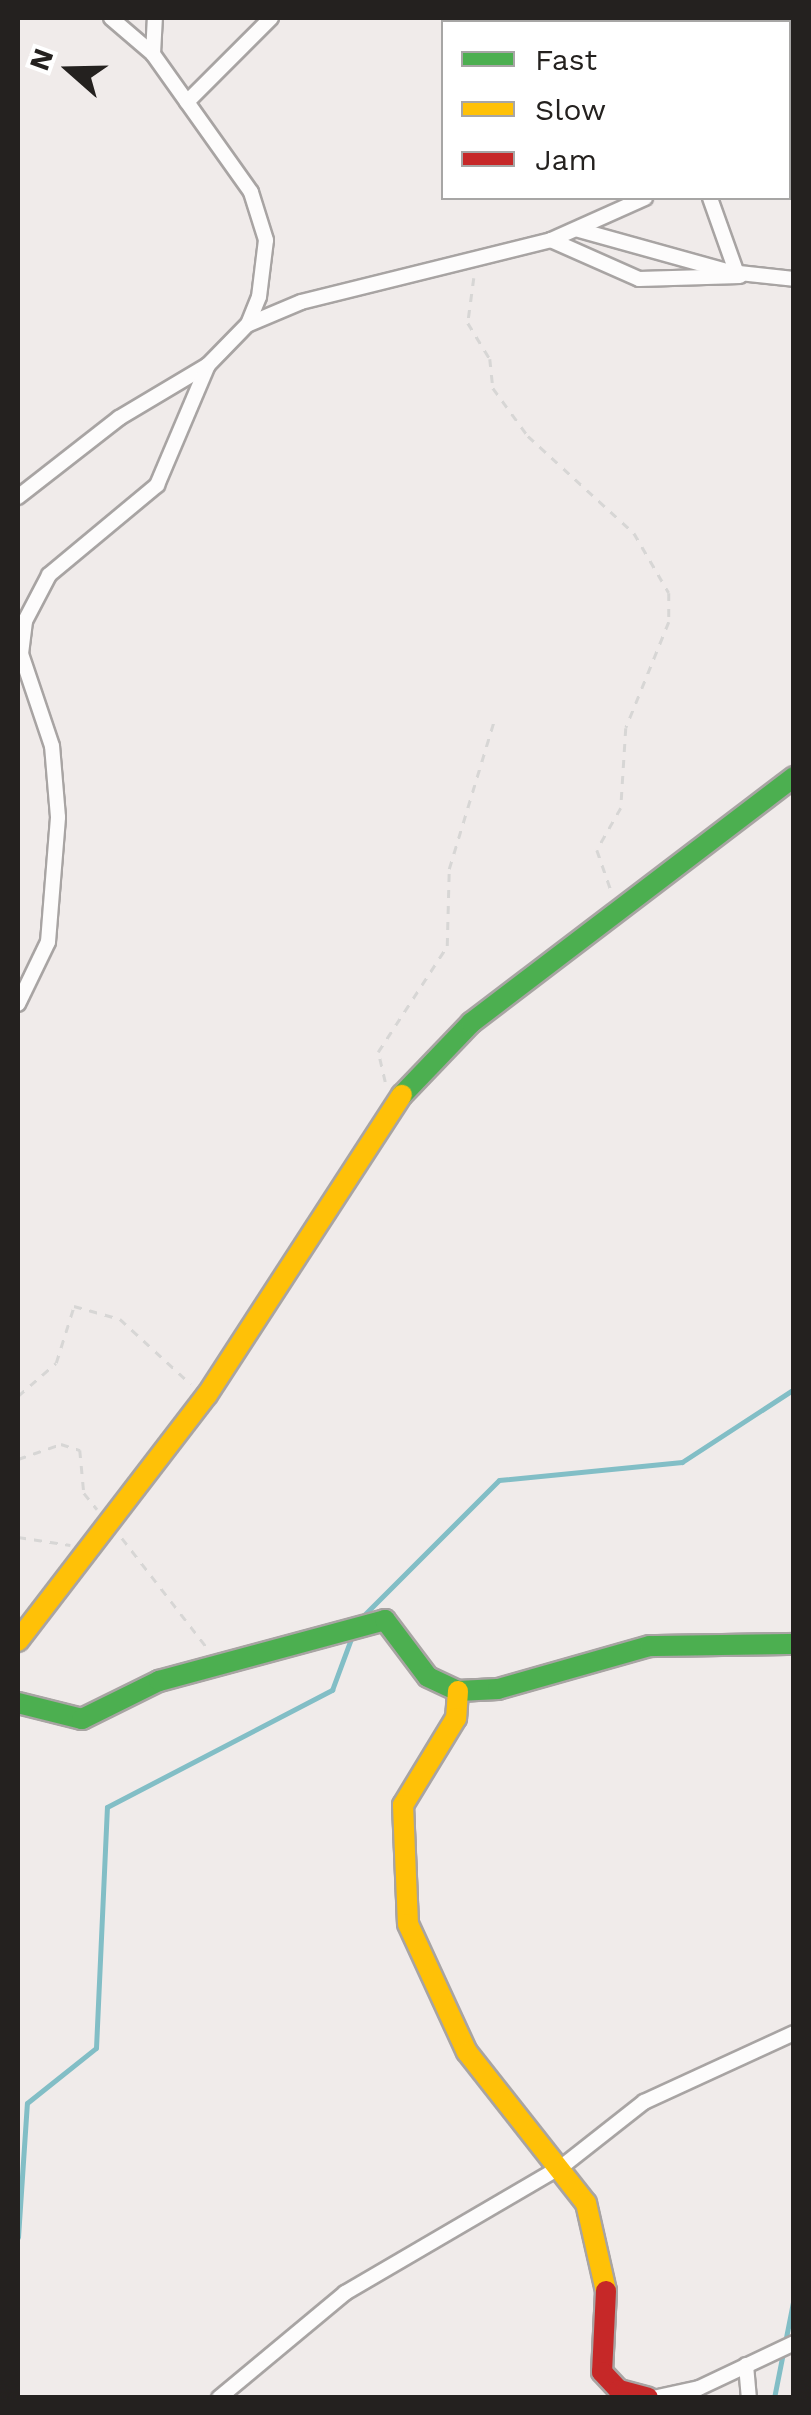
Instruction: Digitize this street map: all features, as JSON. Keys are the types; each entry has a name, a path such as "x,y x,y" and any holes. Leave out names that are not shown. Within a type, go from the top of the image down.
{"street":[{"path":"111,18 154,54 251,192 266,240 248,324"},
{"path":"154,54 155,18"},
{"path":"187,102 270,18"},
{"path":"18,497 119,418 208,365 248,324 551,240 641,200"},
{"path":"711,200 742,274"},
{"path":"578,230 742,274 794,279"},
{"path":"551,240 592,264 666,284 742,274"},
{"path":"18,1004 48,942 58,817 52,746 21,654 25,621 50,575 157,485 208,365"},
{"path":"18,1641 82,1552 208,1395 400,1097 471,1022 794,777"},
{"path":"18,1703 82,1719 159,1682 375,1622 391,1621 428,1677 458,1691 498,1689 650,1646 794,1644"},
{"path":"458,1691 456,1718 403,1804 408,1924 467,2052 564,2165 608,2270 602,2372 619,2390 650,2398 746,2365 794,2343"},
{"path":"219,2398 346,2293 564,2165 644,2102 794,2034"},
{"path":"746,2365 749,2398"}],"path":[{"path":"480,257 468,323 490,359 491,384 528,436 634,533 668,593 669,622 626,728 620,808 597,850 621,908"},
{"path":"400,1097 375,1060 447,946 449,868 495,718"},
{"path":"18,1396 56,1363 74,1306 120,1319 208,1395"},
{"path":"18,1459 61,1444 80,1450 84,1492 220,1668"},
{"path":"18,1537 82,1552"}],"waterway":[{"path":"358,1621 499,1480 682,1462 794,1389"},
{"path":"18,2237 27,2103 96,2048 107,1807 332,1690 352,1636"},
{"path":"774,2398 794,2297"}],"traffic: fast":[{"path":"402,1095 471,1023 794,777"},
{"path":"18,1703 82,1719 159,1681 385,1620 428,1677 458,1691 498,1689 650,1646 794,1644"}],"traffic: slow":[{"path":"18,1641 207,1395 402,1095"},
{"path":"458,1691 456,1718 403,1805 408,1924 467,2052 586,2203 606,2291"}],"traffic: jam":[{"path":"606,2291 602,2372 619,2390 648,2398"}]}
